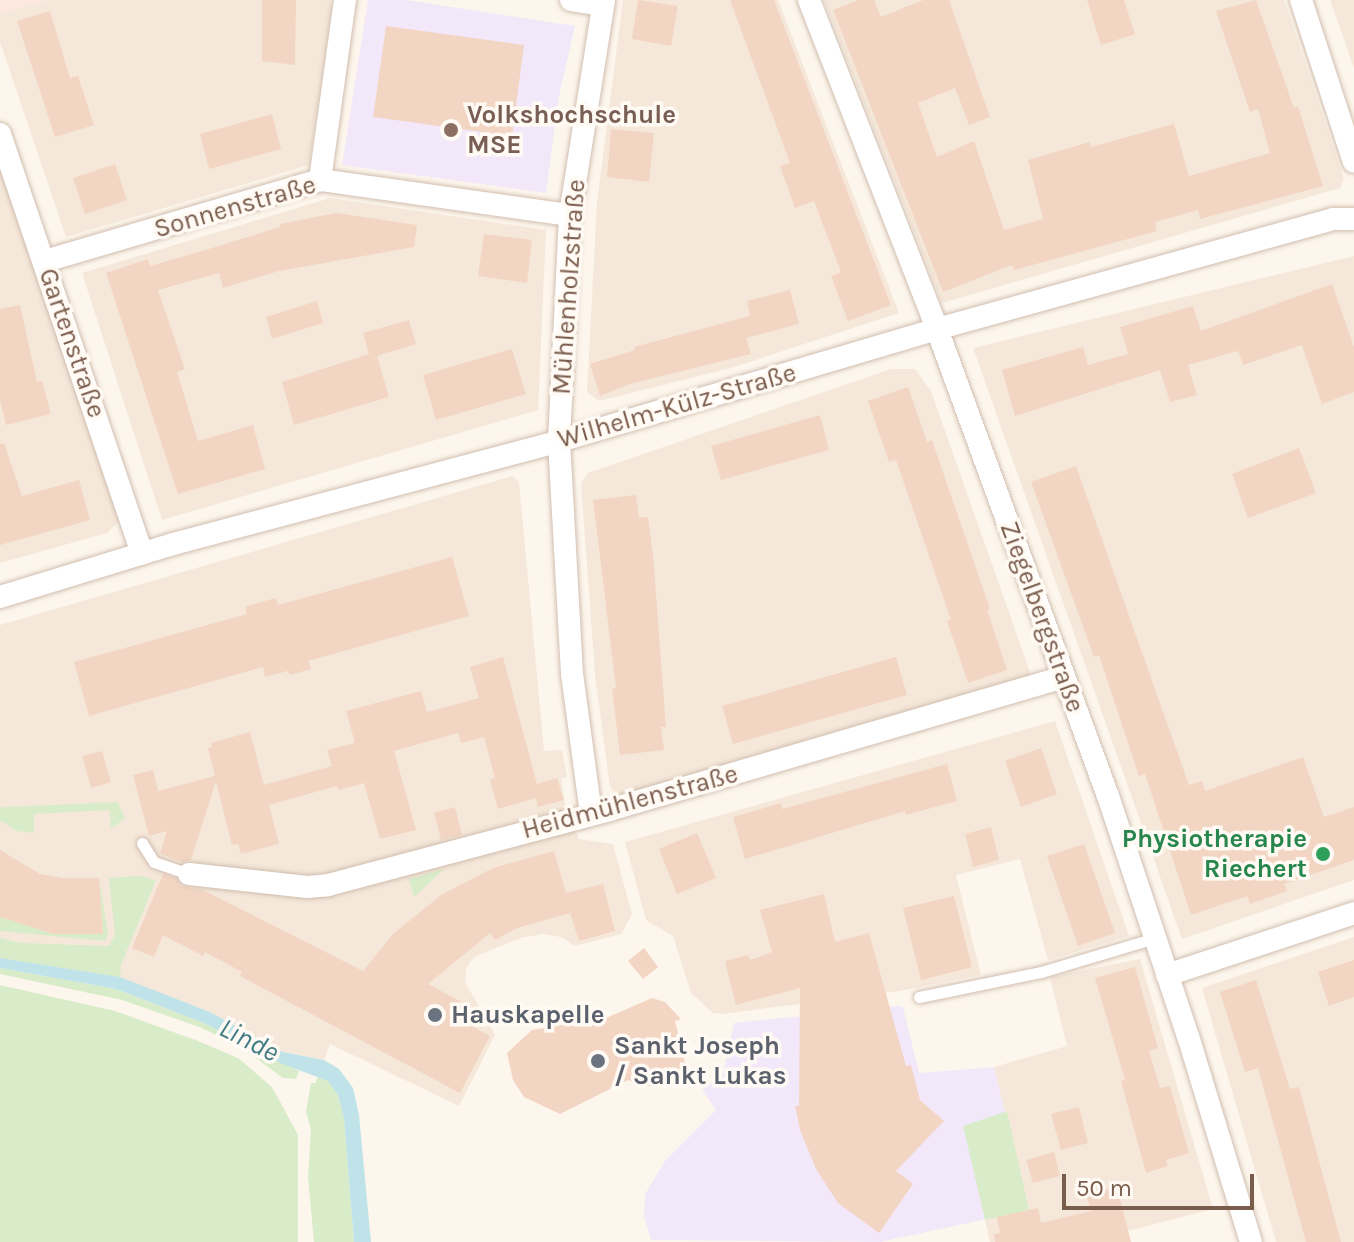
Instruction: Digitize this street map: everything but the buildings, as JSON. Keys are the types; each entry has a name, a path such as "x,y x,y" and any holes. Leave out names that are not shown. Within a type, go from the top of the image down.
{"street":[{"path":"320,180 345,0"},
{"path":"571,0 603,2"},
{"name":"Ziegelbergstraße","path":"809,0 937,329 1064,677 1155,938 1251,1242"},
{"path":"1301,0 1354,162"},
{"name":"Mühlenholzstraße","path":"591,814 570,660 559,441 570,215 603,2"},
{"name":"Gartenstraße","path":"0,134 142,554"},
{"name":"Sonnenstraße","path":"45,261 320,180 570,215"},
{"name":"Wilhelm-Külz-Straße","path":"0,597 142,554 559,441 937,329 1333,219 1354,219"},
{"name":"Heidmühlenstraße","path":"189,874 307,887 328,885 591,814 1064,677"},
{"path":"1167,975 1354,913"}],"lane":[{"path":"142,843 154,862 189,874"},
{"path":"919,997 1041,972 1155,938"}],"shaded area":[{"path":"0,0 46,0 0,14"},
{"path":"46,0 330,0 332,8 309,165 66,237 0,42 0,14"},
{"name":"Volkshochschule MSE","path":"368,0 406,0 575,26 559,96 546,193 342,165"},
{"path":"623,0 778,0 899,313 731,368 599,401 587,392 597,202"},
{"path":"824,0 1284,0 1344,179 1340,188 942,303"},
{"path":"1330,0 1354,0 1354,68"},
{"path":"0,162 121,519 107,533 0,563"},
{"path":"330,198 546,230 538,410 162,520 82,273"},
{"path":"1354,256 1354,880 1182,939 973,348"},
{"path":"891,369 915,369 931,391 1031,675 620,798 610,787 595,675 581,483 588,473"},
{"path":"513,476 519,482 544,751 562,750 567,777 561,779 566,811 579,839 613,844 632,914 621,934 575,946 561,937 543,934 520,938 474,957 466,968 465,982 495,1035 459,1106 330,1044 324,1060 283,1052 210,1012 120,978 0,958 0,625"},
{"path":"1055,721 1129,936 1048,960 1020,859 956,875 981,975 899,991 722,1014 713,1013 691,993 673,936 646,920 625,842"},
{"path":"1354,937 1354,1242 1276,1242 1202,988"},
{"path":"1140,959 1213,1209 1085,1242 990,1242 985,1220 1029,1209 994,1067 1067,1046 1050,977"},
{"path":"903,1007 919,1073 994,1067 1029,1210 880,1242 651,1240 644,1216 645,1194 665,1161 716,1110 702,1090 723,1074 734,1023"}],"green space":[{"path":"118,802 125,818 111,829 110,810 34,814 34,833 16,831 0,820 0,808 5,807"},
{"path":"444,869 414,897 409,879"},
{"path":"139,876 156,880 121,965 120,977 0,958 0,938 21,943 109,946 115,934 109,878"},
{"path":"99,878 108,934 105,941 0,931 0,917 53,934 103,934"},
{"path":"0,968 116,989 204,1023 299,1071 296,1079 283,1078 242,1048 202,1028 122,1000 0,974"},
{"path":"0,985 115,1011 198,1041 238,1058 272,1087 298,1135 298,1242 0,1242"},
{"path":"318,1075 328,1081 338,1095 344,1119 354,1242 314,1242 308,1177 311,1129 306,1112 311,1083 316,1083"},
{"path":"1007,1111 1029,1210 985,1220 963,1126"}],"water":[{"name":"Linde","path":"0,958 120,977 210,1012 283,1052 324,1060 339,1069 353,1088 359,1115 371,1242 354,1242 344,1119 338,1095 328,1081 280,1063 204,1023 116,989 0,968"}],"place":[{"name":"Volkshochschule MSE","path":"451,130"},
{"name":"Physiotherapie Riechert","path":"1323,854"},
{"name":"Hauskapelle","path":"435,1015"},
{"name":"Sankt Joseph / Sankt Lukas","path":"598,1061"}]}
